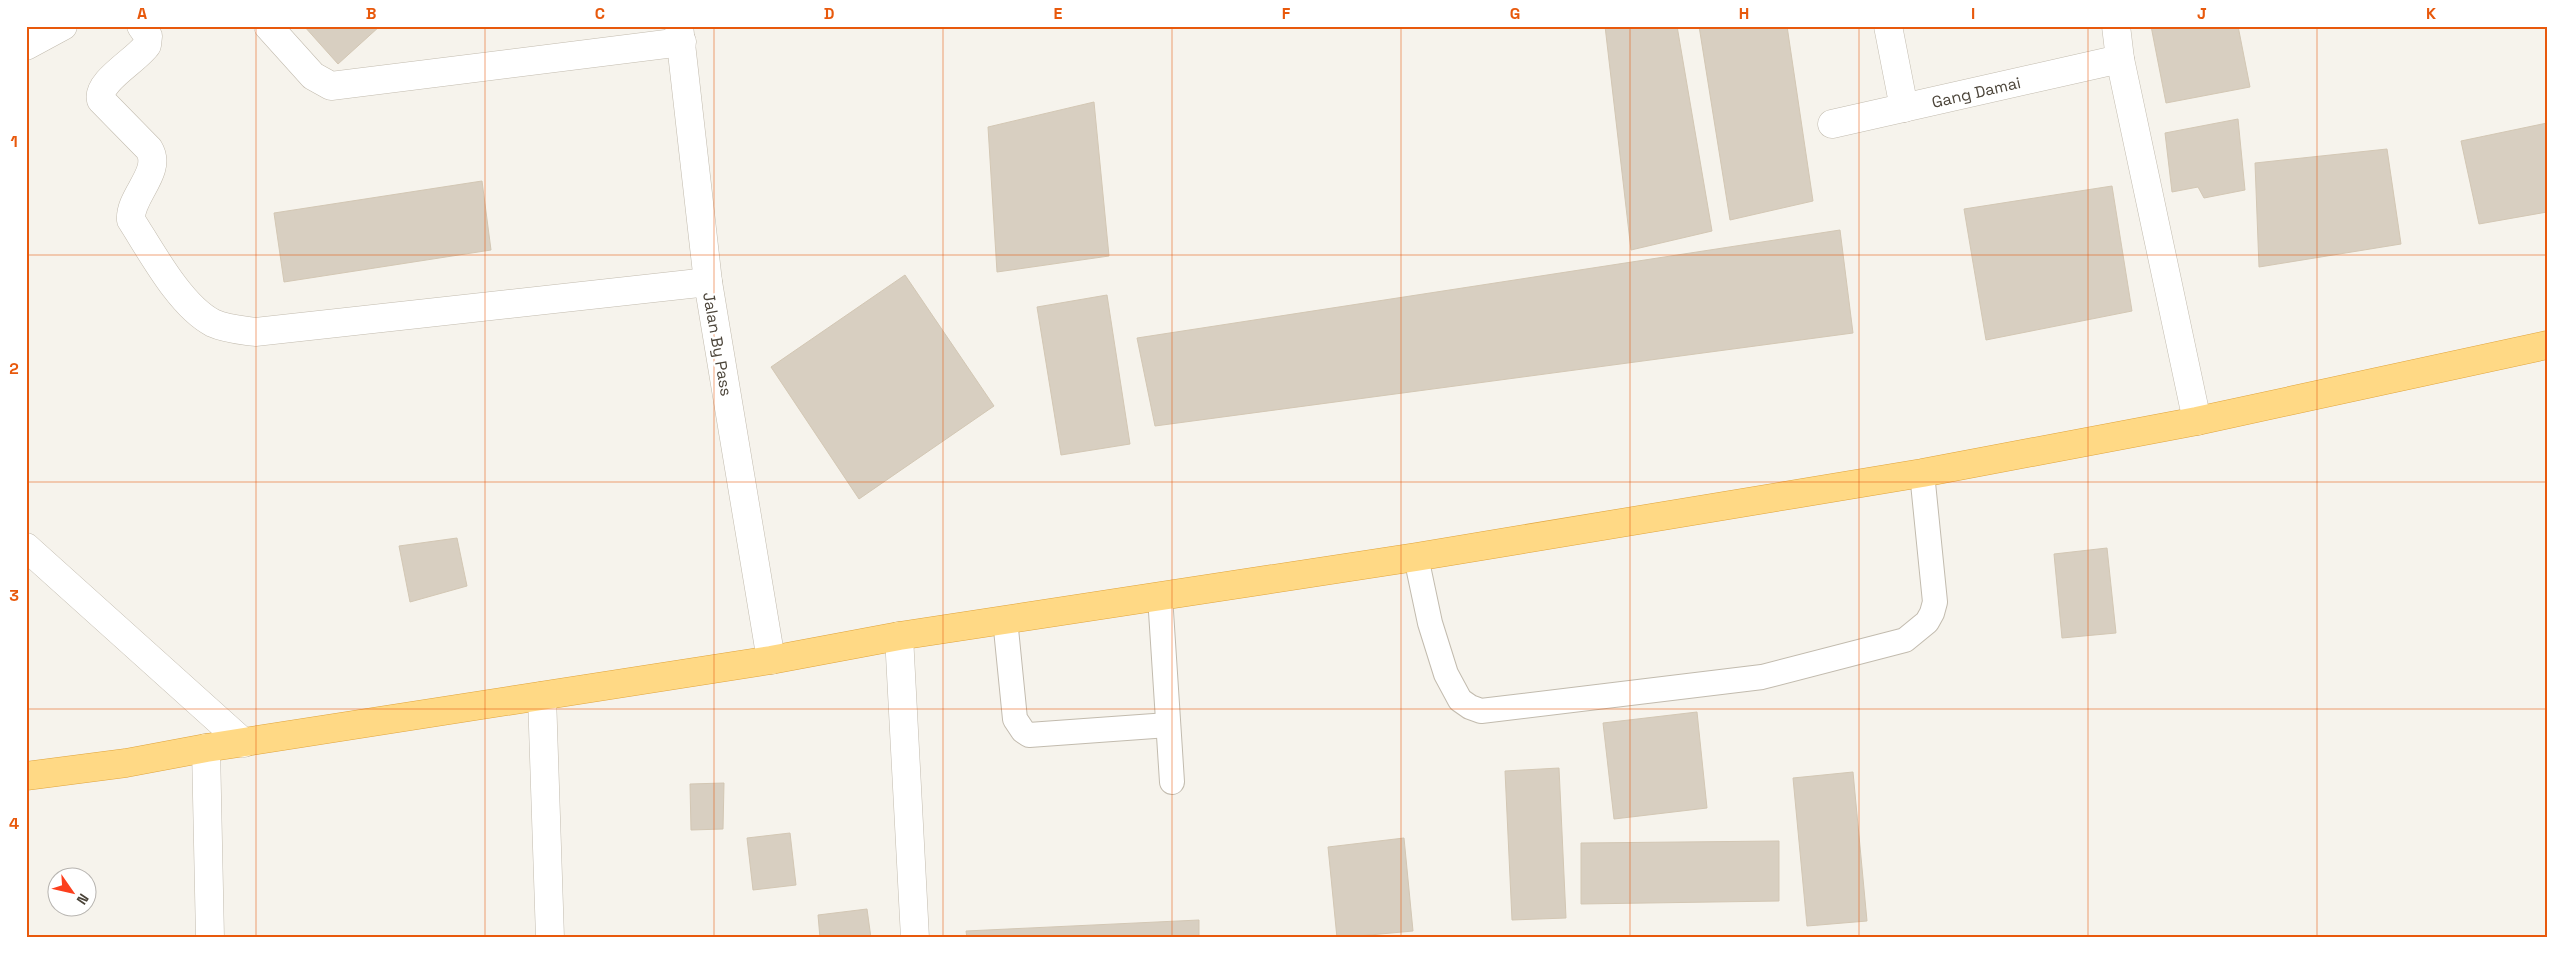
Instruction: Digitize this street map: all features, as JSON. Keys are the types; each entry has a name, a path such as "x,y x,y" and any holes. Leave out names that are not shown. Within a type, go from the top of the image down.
{"highway":[{"path":"26,776 126,763 206,748 771,660 899,636 1416,557 1922,473 2197,421 2547,345"}],"street":[{"path":"26,46 63,26"},
{"path":"141,26 148,36 147,45 104,85 100,96 101,100 149,149 153,157 152,167 131,210 131,220 165,274 197,312 213,323 231,329 255,332 708,282"},
{"path":"268,26 313,76 331,86 680,34"},
{"path":"1888,26 1904,108"},
{"path":"2116,26 2120,59 2197,421"},
{"name":"Jalan By Pass","path":"680,34 708,282 771,660"},
{"name":"Gang Damai","path":"1832,124 2120,59"},
{"path":"26,546 244,743"},
{"path":"899,636 915,938"},
{"path":"542,696 550,938"},
{"path":"206,748 210,938"}],"lane":[{"path":"1416,557 1430,624 1446,674 1454,692 1470,708 1481,711 1762,677 1905,640 1927,622 1932,614 1935,602 1922,473"},
{"path":"1160,596 1172,782"},
{"path":"1006,620 1015,719 1023,731 1029,735 1168,725"}],"building":[{"path":"304,26 380,26 338,64"},
{"path":"1605,26 1677,26 1712,231 1631,250"},
{"path":"1699,26 1787,26 1813,201 1730,220"},
{"path":"2151,26 2238,26 2250,87 2166,103"},
{"path":"1094,102 1109,256 997,272 988,127"},
{"path":"2238,119 2245,190 2204,198 2198,187 2172,192 2165,133"},
{"path":"2547,123 2547,212 2479,224 2461,141"},
{"path":"2387,149 2401,244 2259,267 2255,163"},
{"path":"482,181 491,250 284,282 274,213"},
{"path":"2112,186 2132,311 1986,340 1964,209"},
{"path":"1840,230 1853,333 1155,426 1137,338"},
{"path":"905,275 994,406 859,499 771,367"},
{"path":"1107,295 1130,444 1061,455 1037,307"},
{"path":"457,538 467,586 410,602 399,546"},
{"path":"2107,548 2116,633 2062,638 2054,554"},
{"path":"1697,712 1707,808 1614,819 1603,723"},
{"path":"1559,768 1566,918 1512,920 1505,771"},
{"path":"1853,772 1867,921 1807,926 1793,778"},
{"path":"724,783 723,829 691,830 690,784"},
{"path":"790,833 796,885 753,890 747,838"},
{"path":"1404,838 1413,931 1337,938 1328,847"},
{"path":"1779,841 1779,901 1581,904 1581,843"},
{"path":"867,909 871,938 820,938 818,915"},
{"path":"1199,920 1199,938 967,938 966,931"}]}
